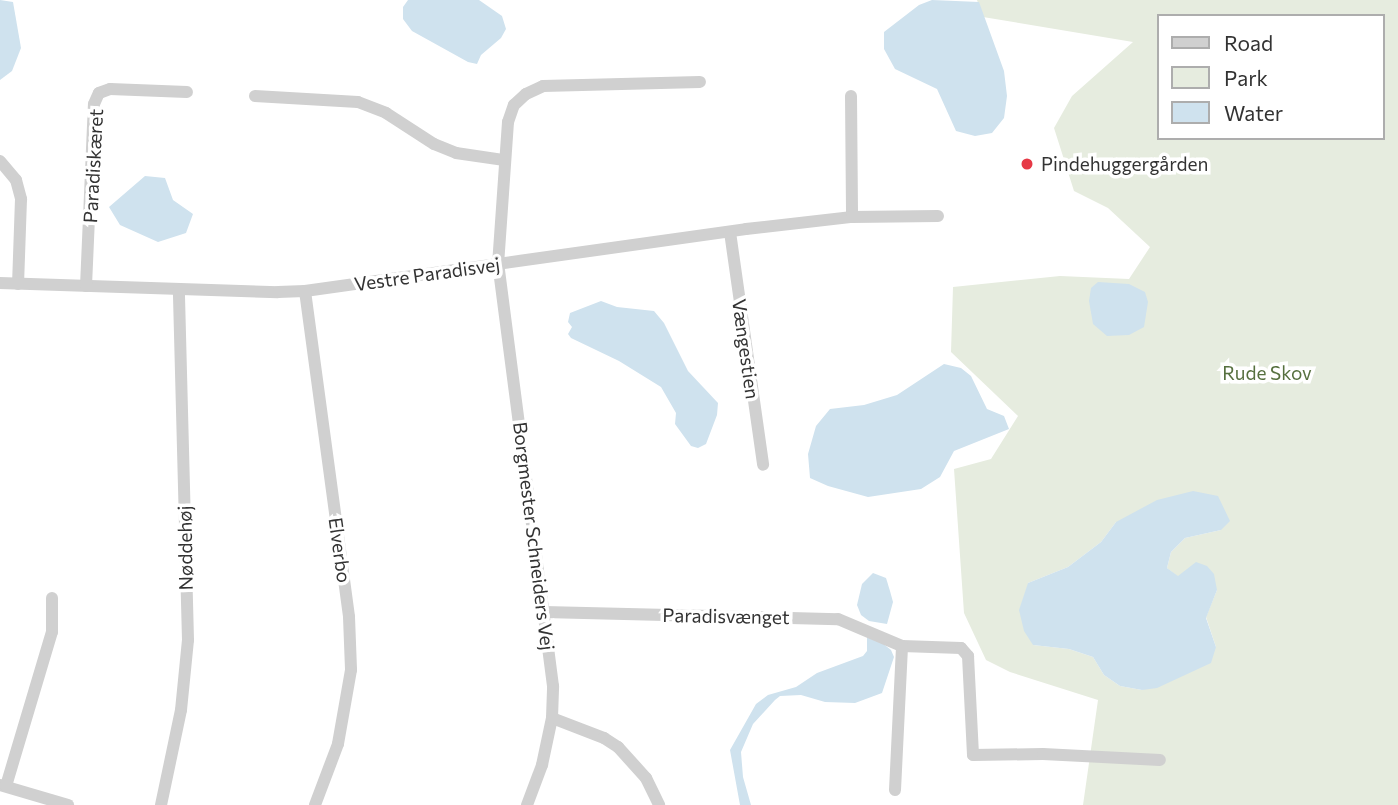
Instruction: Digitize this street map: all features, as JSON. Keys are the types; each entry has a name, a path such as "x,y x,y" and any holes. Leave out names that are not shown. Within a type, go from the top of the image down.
{"street":[{"name":"Borgmester Schneiders Vej","path":"527,805 542,765 552,718 553,686 498,265 508,122 514,106 526,94 543,86 700,82"},
{"name":"Paradiskæret","path":"86,286 94,104 99,93 110,89 187,92"},
{"path":"255,96 359,102 386,113 445,149 504,160"},
{"path":"851,96 852,217"},
{"path":"0,161 16,180 21,199 18,284"},
{"name":"Vestre Paradisvej","path":"0,283 305,290 852,217 938,216"},
{"name":"Vængestien","path":"730,232 763,465"},
{"name":"Nøddehøj","path":"162,805 181,710 188,640 179,289"},
{"name":"Elverbo","path":"305,290 349,617 351,670 338,744 315,805"},
{"path":"52,598 52,632 3,785 68,805"},
{"name":"Paradisvænget","path":"544,612 838,619 902,646 961,648 968,656 973,755 1043,754 1160,760"},
{"path":"895,790 902,646"},
{"path":"552,718 604,738 618,747 646,778 659,805"}],"green space":[{"name":"Rude Skov","path":"977,0 1398,0 1398,805 1083,805 1098,700 1010,672 986,660 964,613 954,469 991,459 1018,416 951,352 953,287 1060,276 1129,279 1150,247 1108,208 1074,191 1054,128 1072,96 1133,42 983,17","holes":["1116,522 1221,530 1185,538 1171,552 1167,568 1177,576 1217,590 1206,617 1216,647 1142,690 1120,686 1104,675 1093,657 1069,649 1033,645 1028,583 1068,567 1101,542"]}],"water":[{"path":"0,0 13,2 21,48 12,71 0,80"},
{"path":"408,0 479,0 502,16 506,29 501,38 481,55 477,64 468,62 412,31 403,19 403,7"},
{"path":"932,0 979,2 1004,71 1007,96 1004,118 992,133 975,136 956,131 937,89 895,69 884,49 884,32 919,5"},
{"path":"145,176 165,178 173,200 193,214 186,233 158,242 120,225 109,207"},
{"path":"1098,282 1129,284 1145,292 1148,302 1144,327 1129,335 1107,336 1093,324 1089,301 1091,288"},
{"path":"601,301 617,307 654,311 664,323 688,371 718,403 717,415 706,444 698,448 691,446 675,424 676,413 661,387 568,334 572,327 568,322 570,313"},
{"path":"944,364 961,368 971,376 987,409 1004,416 1009,429 954,451 940,477 921,489 868,497 810,478 808,454 816,426 830,409 864,405 897,395"},
{"path":"1193,491 1218,496 1230,521 1221,530 1185,538 1171,552 1167,568 1178,576 1196,562 1207,566 1214,574 1217,590 1206,618 1216,647 1211,663 1157,688 1142,690 1120,686 1104,675 1093,657 1069,649 1033,645 1024,631 1019,610 1028,583 1068,567 1101,542 1116,522 1157,500"},
{"path":"873,573 886,578 890,591 893,602 887,624 869,621 861,615 857,605 862,584"},
{"path":"867,637 881,642 891,650 894,657 882,693 855,703 825,702 801,695 780,696 753,724 741,752 743,777 751,805 740,805 730,750 756,704 768,695 796,687 817,673 863,656 867,651"}],"place":[{"name":"Pindehuggergården","path":"1027,164"}]}
